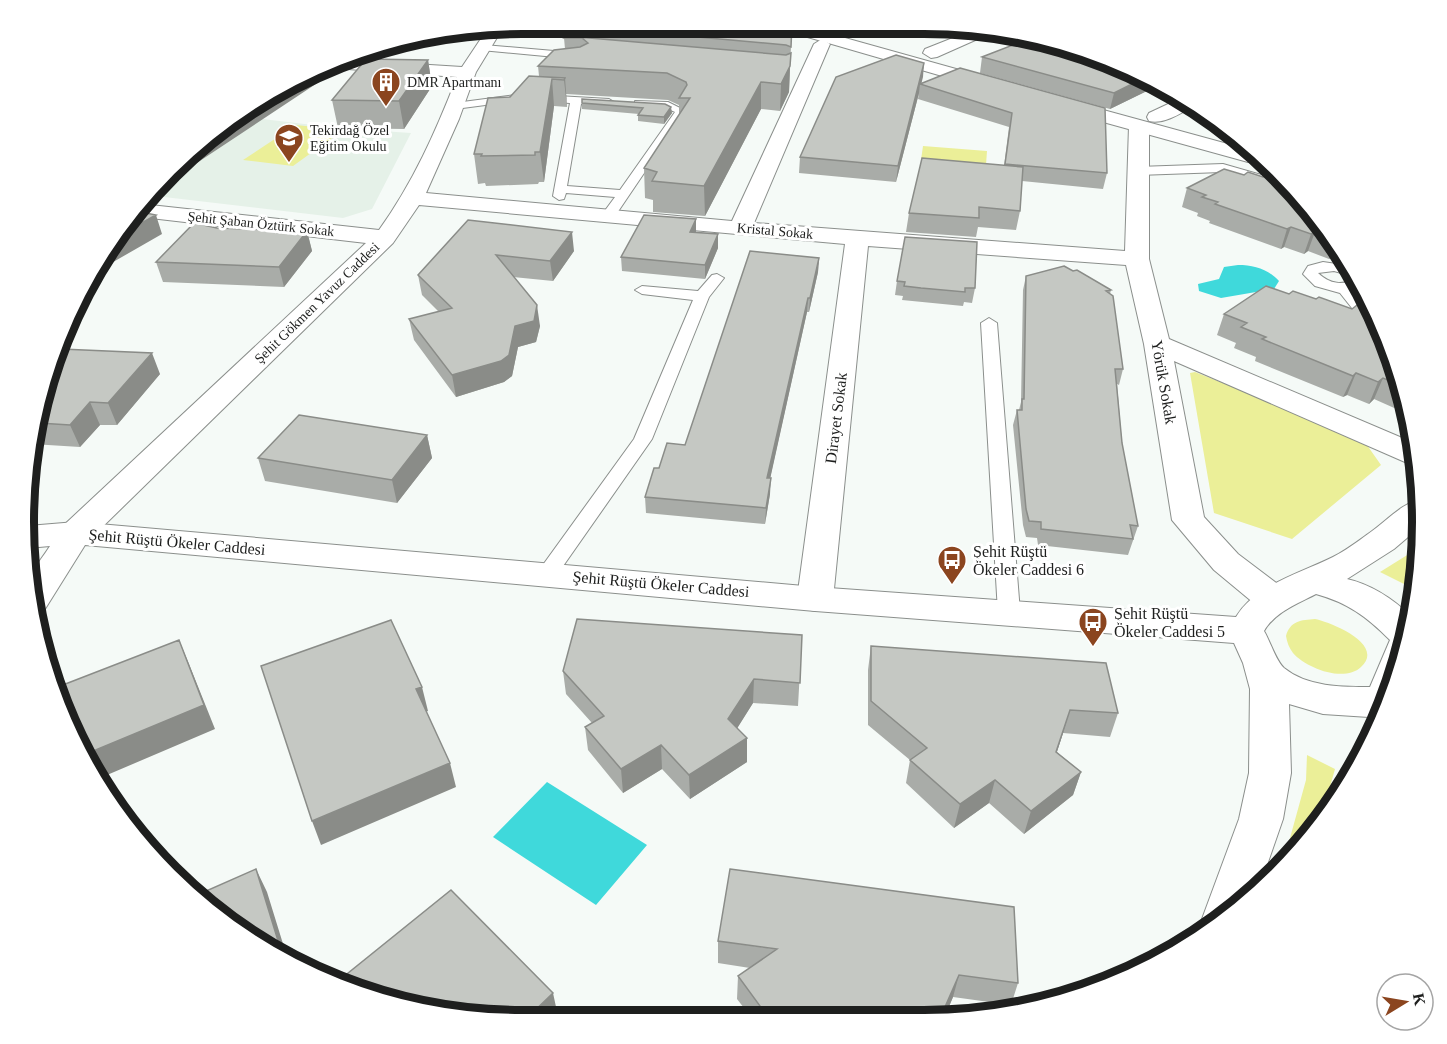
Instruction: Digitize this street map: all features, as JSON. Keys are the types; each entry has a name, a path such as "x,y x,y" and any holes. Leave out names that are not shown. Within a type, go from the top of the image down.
{"street":[{"path":"787,34 1011,83 931,53 860,34"},
{"name":"Şehit Gökmen Yavuz Caddesi","path":"39,589 76,533 385,238 413,198 468,72 491,36"},
{"path":"931,53 970,37"},
{"path":"740,229 795,88 832,43"},
{"path":"351,66 468,72"},
{"path":"1051,94 1148,122 1246,155"},
{"path":"1148,122 1179,106"},
{"path":"1148,122 1222,135"},
{"name":"Yörük Sokak","path":"1148,122 1138,171 1137,259 1157,344 1188,520 1226,562 1274,600"},
{"name":"Kristal Sokak","path":"413,198 740,229 1137,259"},
{"name":"Şehit Şaban Öztürk Sokak","path":"147,211 385,238"},
{"name":"Dirayet Sokak","path":"815,599 857,238"},
{"path":"1157,344 1407,451"},
{"path":"1231,901 1261,819 1270,773 1269,689 1246,631 1256,615 1274,600 1315,582 1365,553 1412,516"},
{"name":"Şehit Rüştü Ökeler Caddesi","path":"34,523 76,533 547,573 815,599 1246,631"},
{"name":"Şehit Rüştü Ökeler Caddesi","path":"35,536 76,533"},
{"path":"1315,582 1352,592 1382,610 1399,635"},
{"path":"1265,675 1288,689 1328,701 1377,705"}],"lane":[{"path":"484,48 590,57"},
{"path":"523,97 537,83"},
{"path":"455,106 523,97 668,105 681,111 608,216"},
{"path":"576,100 560,192 623,194"},
{"path":"1179,155 1276,183"},
{"path":"1138,171 1223,168"},
{"path":"1342,269 1330,266 1317,267 1311,271 1312,277 1322,284 1344,288 1352,287"},
{"path":"547,573 643,439 702,296 717,278"},
{"path":"1344,288 1368,318"},
{"path":"642,290 702,296"},
{"path":"989,323 1008,612"}],"shaded area":[{"name":"Tekirdağ Özel Eğitim Okulu","path":"250,118 338,128 411,133 372,209 343,218 159,196 201,155"}],"green space":[{"path":"296,125 343,130 293,166 243,160"},
{"path":"923,146 987,151 986,165 921,160"},
{"path":"1195,372 1362,438 1381,465 1292,539 1214,513 1190,373"},
{"path":"1411,553 1409,577 1404,584 1380,572"},
{"path":"1315,619 1343,629 1361,642 1366,650 1367,658 1361,667 1354,672 1335,674 1307,664 1293,653 1286,636 1290,627 1301,621"},
{"path":"1307,755 1335,769 1327,797 1287,848 1306,780"}],"water":[{"path":"1238,265 1260,268 1279,281 1274,289 1221,298 1199,291 1198,284 1219,279 1224,267"},
{"path":"547,782 647,845 596,905 493,837"}],"building":[{"path":"664,34 792,34 791,47"},
{"path":"566,36 786,55 791,53 790,66 781,84 761,82 704,186 652,181 657,172 644,168 690,98 679,98 687,85 686,82 667,73 538,66 554,50 580,47 588,43 582,38 564,38"},
{"path":"1020,44 1082,60 1135,82 1114,93 982,57"},
{"path":"896,55 924,63 898,166 800,157 836,77"},
{"path":"365,60 428,60 399,101 332,100"},
{"path":"960,68 1105,108 1107,173 1005,164 1012,113 920,84"},
{"path":"529,76 565,78 564,80 552,79 540,152 535,152 535,155 481,156 482,154 474,154 488,98 510,97"},
{"path":"582,99 665,104 671,107 664,117 638,115 643,108 582,103"},
{"path":"922,158 1023,167 1020,211 979,207 979,218 909,213"},
{"path":"1224,169 1244,175 1248,172 1270,177 1317,233 1311,234 1291,227 1287,229 1215,204 1218,202 1202,197 1206,195 1187,188"},
{"path":"145,213 156,215 133,228"},
{"path":"644,215 696,219 690,232 718,234 705,265 621,257"},
{"path":"468,220 572,232 550,261 496,255 537,305 534,321 515,326 509,355 501,361 452,375 409,319 452,308 418,275"},
{"path":"194,223 217,228 307,231 279,267 156,262"},
{"path":"905,237 977,242 975,288 965,288 965,292 904,286 905,282 897,281"},
{"path":"750,251 819,258 767,478 771,478 766,508 645,497 654,468 659,468 667,443 685,445"},
{"path":"1064,266 1073,271 1077,270 1111,290 1106,291 1113,296 1123,369 1115,369 1122,443 1138,526 1130,525 1133,539 1041,529 1041,522 1029,521 1017,410 1022,410 1022,399 1024,399 1026,276"},
{"path":"1266,286 1289,294 1293,291 1316,299 1319,297 1352,309 1360,303 1392,382 1383,378 1378,382 1356,373 1353,376 1262,339 1266,337 1241,327 1247,323 1224,314"},
{"path":"66,349 152,353 108,403 90,402 70,425 45,423"},
{"path":"299,415 427,435 392,480 258,458"},
{"path":"577,619 802,635 800,683 754,679 728,719 747,738 689,775 661,745 621,769 585,727 604,716 563,671"},
{"path":"391,620 422,687 416,689 450,763 312,821 261,666"},
{"path":"179,640 204,705 92,751 62,685"},
{"path":"871,646 1106,663 1118,713 1070,710 1056,752 1081,772 1031,811 995,780 960,804 910,760 927,748 871,701"},
{"path":"256,869 279,945 225,909 204,892"},
{"path":"730,869 1014,907 1018,983 959,975 944,1009 763,1010 738,976 777,949 718,941"},
{"path":"451,890 553,993 535,1010 490,1008 427,1000 365,984 345,976"}],"place":[{"name":"DMR Apartmanı","path":"386,108"},
{"name":"Tekirdağ Özel Eğitim Okulu","path":"289,164"},
{"name":"Şehit Rüştü Ökeler Caddesi 6","path":"952,586"},
{"name":"Şehit Rüştü Ökeler Caddesi 5","path":"1093,648"}]}
